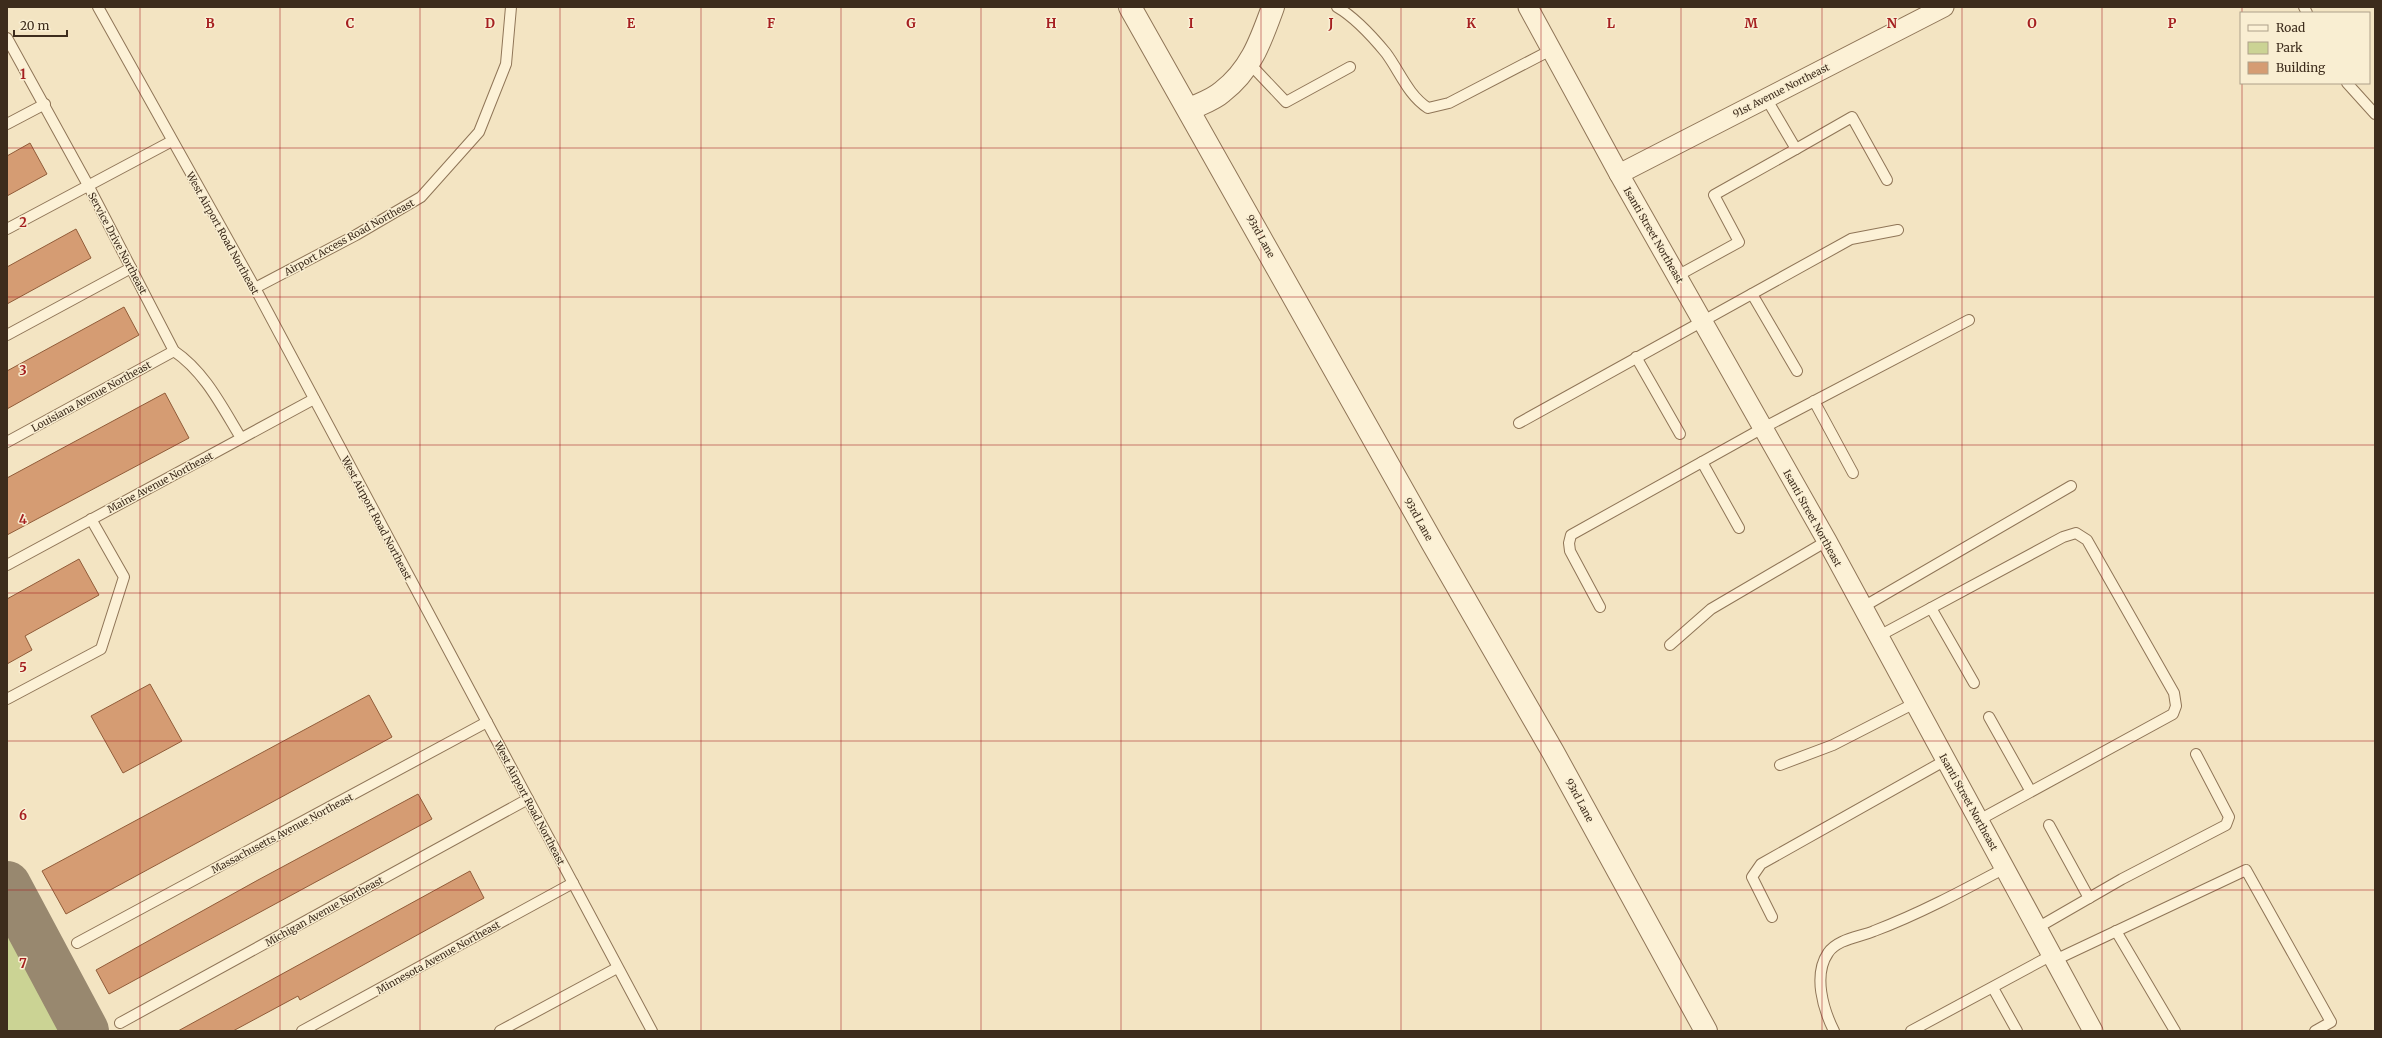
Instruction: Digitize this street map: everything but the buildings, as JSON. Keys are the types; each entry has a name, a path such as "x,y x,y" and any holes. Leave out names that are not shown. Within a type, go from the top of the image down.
{"street":[{"name":"93rd Lane","path":"1130,7 1190,109 1433,544 1554,752 1706,1031"},
{"path":"1190,109 1222,93 1250,64 1260,45 1273,7"},
{"name":"Isanti Street Northeast","path":"1528,7 1619,174 1827,541 2093,1031"},
{"name":"91st Avenue Northeast","path":"1619,174 1944,7"}],"lane":[{"name":"West Airport Road Northeast","path":"98,7 255,288 652,1031"},
{"name":"Airport Access Road Northeast","path":"255,288 356,235 421,197 479,132 506,64 511,7"},
{"path":"1337,7 1351,16 1385,53 1416,100 1428,108 1449,102 1551,50"},
{"name":"Service Drive Northeast","path":"7,38 45,104 174,351 189,361 204,378 241,438"},
{"path":"1250,64 1286,102 1350,67"},
{"path":"2348,84 2375,114"},
{"path":"1766,98 1796,148"},
{"path":"7,124 45,104"},
{"path":"1677,276 1739,242 1714,195 1852,117 1887,180"},
{"path":"7,229 172,140"},
{"path":"1519,423 1851,239 1898,230"},
{"path":"7,335 131,268"},
{"path":"1752,294 1797,370"},
{"path":"1600,607 1570,551 1569,543 1571,535 1762,428 1969,320"},
{"name":"Louisiana Avenue Northeast","path":"7,442 174,351"},
{"path":"1636,357 1680,434"},
{"name":"Maine Avenue Northeast","path":"7,565 314,399"},
{"path":"1814,401 1853,473"},
{"path":"1702,462 1739,528"},
{"path":"1863,607 2071,486"},
{"path":"7,699 101,649 124,577 91,519"},
{"path":"1879,636 2063,537 2076,533 2087,540 2174,693 2176,706 2172,714 2030,790 1979,820"},
{"path":"1670,645 1712,608 1827,541"},
{"path":"1931,608 1974,683"},
{"path":"1780,766 1833,745 1915,703"},
{"path":"1989,717 2030,790"},
{"name":"Massachusetts Avenue Northeast","path":"77,943 487,722"},
{"path":"2037,928 2089,898 2226,825 2229,817 2196,754"},
{"path":"1772,917 1752,877 1761,864 1946,760"},
{"name":"Michigan Avenue Northeast","path":"120,1023 528,799"},
{"path":"2049,825 2089,898"},
{"path":"1834,1031 1827,1017 1821,996 1822,971 1828,952 1839,943 1874,932 1938,903 2005,868"},
{"path":"1911,1031 2054,958 2116,931 2246,870 2331,1022 2315,1031"},
{"name":"Minnesota Avenue Northeast","path":"302,1031 573,883"},
{"path":"2116,931 2175,1031"},
{"path":"500,1031 617,968"},
{"path":"1993,988 2017,1031"}],"green space":[{"path":"7,927 62,1031 7,1031"}],"taxiway":[{"path":"7,885 85,1031"}]}
